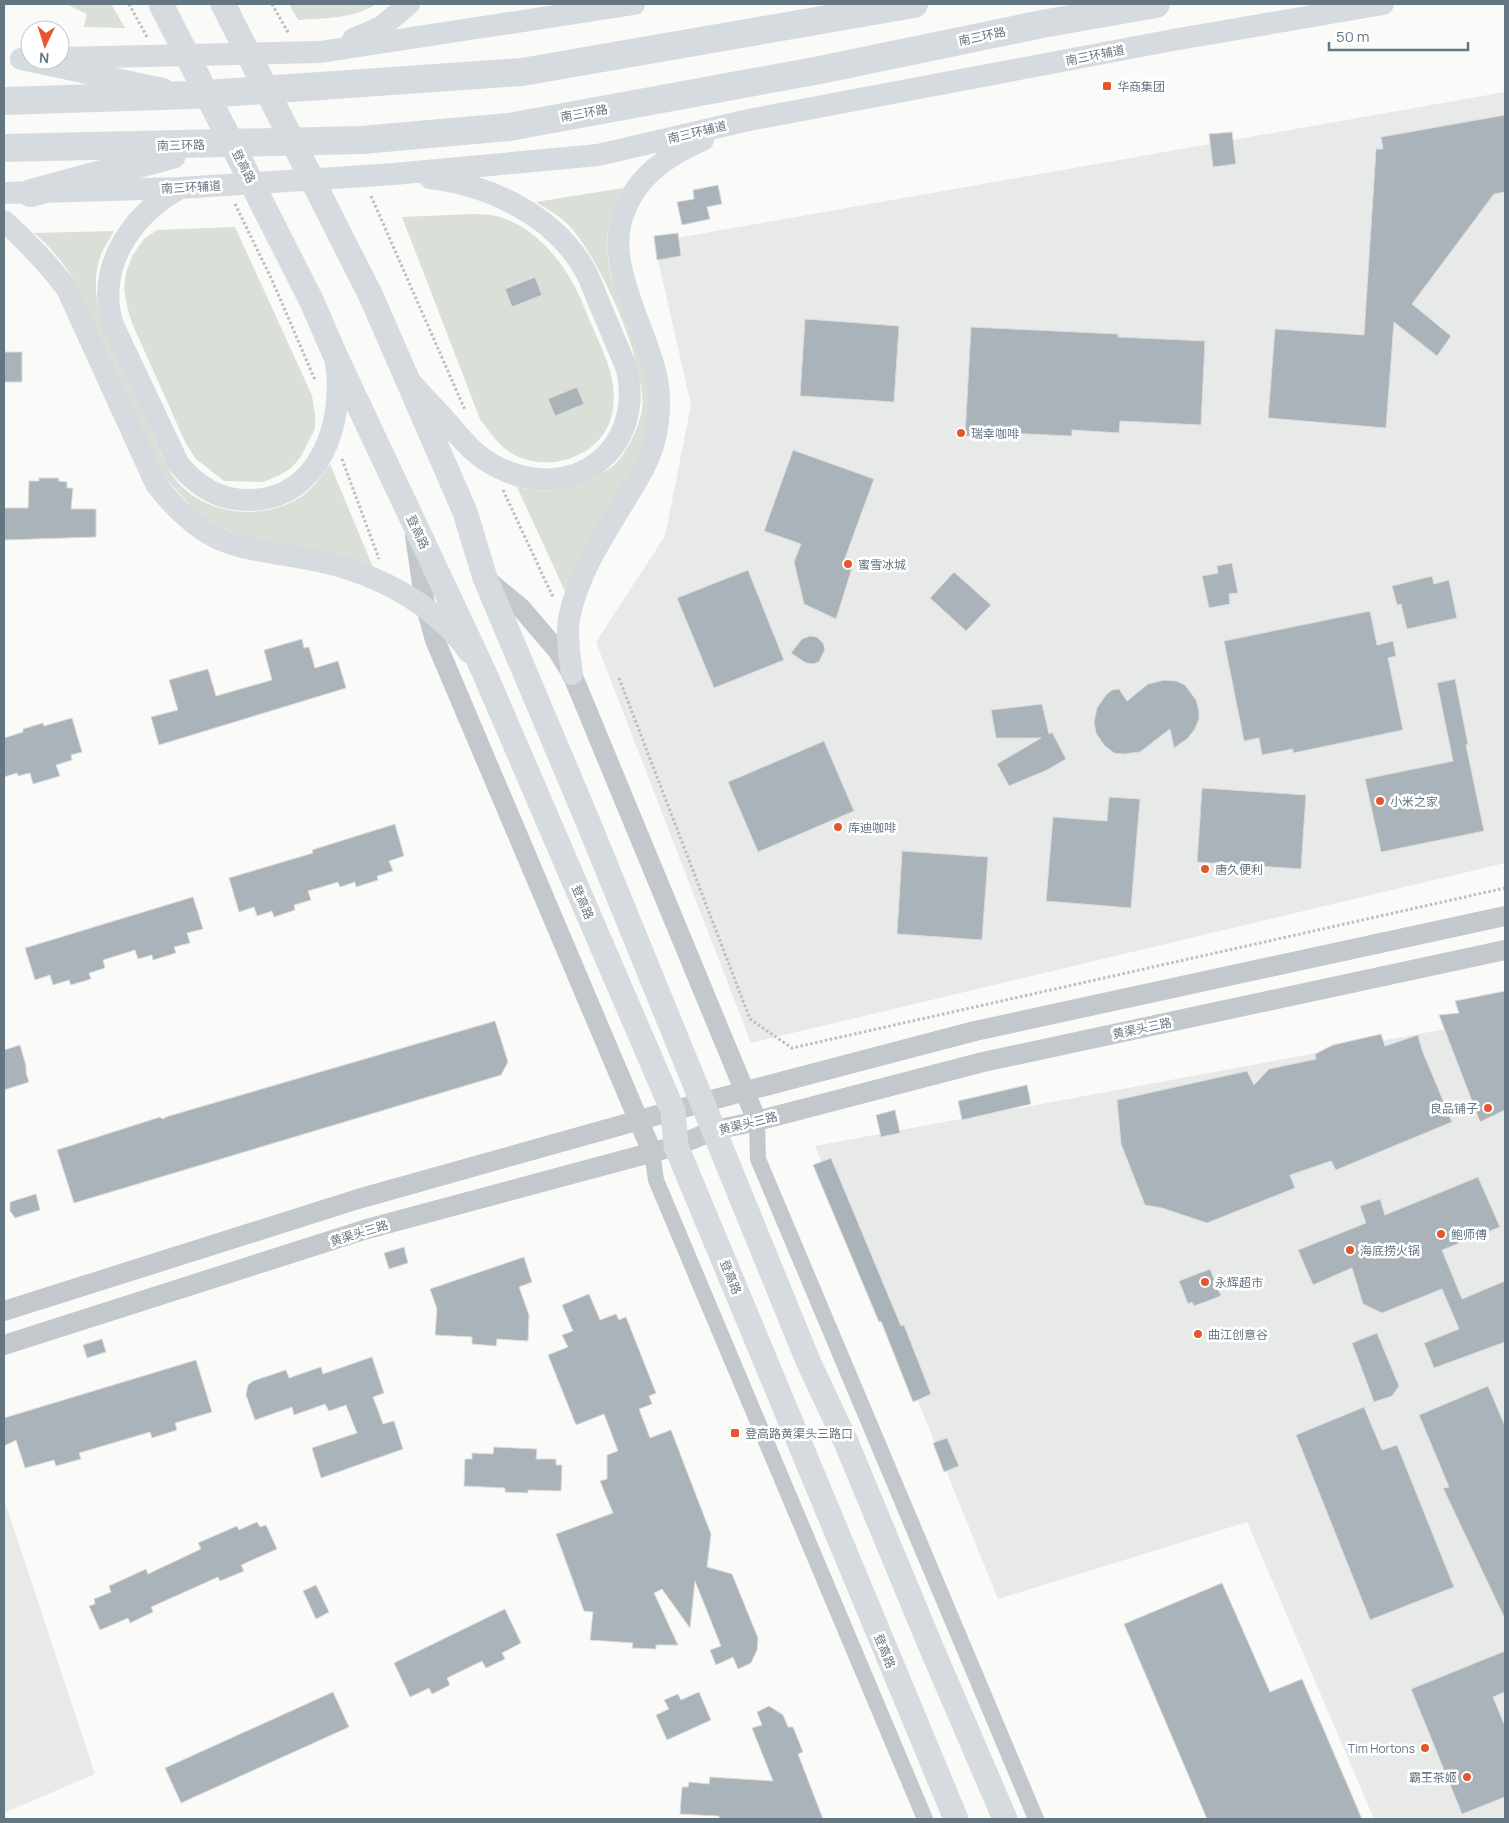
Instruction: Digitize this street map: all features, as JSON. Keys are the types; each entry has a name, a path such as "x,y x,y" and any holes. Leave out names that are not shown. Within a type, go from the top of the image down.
{"highway":[{"path":"4,101 191,95 522,72 914,4"},
{"name":"南三环路","path":"4,148 362,140 509,127 820,70 1042,24 1156,4"},
{"path":"31,193 214,144"}],"main road":[{"name":"登高路","path":"162,4 312,302 484,672 672,1111 676,1146 956,1819"},
{"path":"223,4 371,296 465,512 485,578 704,1102 808,1361 846,1442 1005,1819"},
{"path":"320,52 381,27 409,4"},
{"path":"568,4 590,11"},
{"path":"70,58 320,52 634,4"},
{"name":"南三环辅道","path":"4,194 180,188 394,174 598,155 749,120 1173,40 1383,4"},
{"path":"18,58 191,95"},
{"path":"572,674 568,643 569,619 583,576 593,552 647,463 658,420 658,393 655,369 620,265 618,244 621,219 630,197 644,179 665,159 749,120"},
{"path":"394,174 452,181 501,197 521,207 544,224 564,242 584,267 627,369 631,386 625,423 618,440 605,456 589,469 568,477 546,480 522,476 499,468 482,458 463,442 406,377"},
{"path":"180,188 161,198 130,230 112,265 108,298 109,312 113,325 178,463 187,473 210,492 241,501 275,497 302,482 318,461 334,427 339,383 335,355"},
{"path":"4,221 37,251 67,289 156,484 173,506 196,525 218,538 241,546 340,565 407,595 460,639 484,672"}],"street":[{"path":"412,519 426,609 435,640 449,676 639,1120 652,1152 656,1180 925,1819"},
{"path":"485,578 522,608 557,650 572,674 758,1121 758,1159 1036,1819"},
{"path":"4,1311 358,1199 704,1102 975,1031 1505,916"},
{"name":"黄渠头三路","path":"4,1345 368,1230 676,1146 715,1130 758,1121 983,1062 1505,950"}],"path":[{"path":"619,678 750,1019 792,1048 1505,888"}],"shaded area":[{"path":"66,4 111,4 125,28 84,27 87,14"},
{"path":"289,4 376,4 358,13 298,20"},
{"path":"1505,92 1505,863 751,1043 596,642 665,536 691,405 654,242"},
{"path":"623,188 610,218 607,237 608,258 617,294 648,374 650,417 637,463 565,591 517,487 549,490 570,487 590,480 613,466 627,448 638,424 642,410 642,391 638,368 630,342 620,315 596,265 584,244 572,229 555,214 536,202"},
{"path":"484,214 503,218 527,230 537,238 564,269 583,304 609,366 614,397 609,424 600,438 589,449 574,457 559,461 542,462 526,460 511,453 502,446 480,419 402,217"},
{"path":"235,227 312,396 315,414 315,429 300,458 291,468 263,482 224,481 196,459 186,444 132,323 124,289 126,273 132,256 144,239 157,230"},
{"path":"114,231 102,252 97,270 96,288 102,325 165,462 175,479 187,491 202,501 235,511 253,512 270,510 302,496 314,485 330,464 375,572 255,541 214,525 196,512 164,476 77,285 58,257 34,233"},
{"name":"曲江创意谷","path":"1505,1018 1505,1819 1374,1819 1247,1522 998,1599 815,1146"},
{"path":"4,1499 95,1774 4,1813"}],"building":[{"path":"1505,115 1505,192 1494,194 1412,304 1451,336 1437,356 1394,322 1386,428 1268,418 1275,329 1364,335 1376,149 1383,149 1381,137"},
{"path":"1232,132 1236,164 1213,167 1209,134"},
{"path":"718,185 722,204 707,207 710,219 682,225 677,202 694,199 693,190"},
{"path":"678,233 681,256 657,260 654,236"},
{"path":"535,277 542,295 512,307 505,289"},
{"path":"805,319 899,326 894,402 800,396"},
{"path":"971,327 1118,334 1118,337 1205,341 1201,425 1120,421 1119,433 1072,430 1072,436 985,432 985,437 965,436"},
{"path":"4,352 22,352 22,382 4,382"},
{"path":"577,387 584,404 555,416 548,399"},
{"path":"793,450 874,479 844,561 853,565 836,619 804,604 794,562 801,544 764,531"},
{"path":"39,478 59,478 58,481 67,482 67,488 73,488 71,509 96,509 96,537 4,540 4,508 28,508 29,481 39,481"},
{"path":"1232,563 1238,593 1229,594 1230,604 1209,608 1202,576 1218,573 1217,566"},
{"path":"748,570 784,660 714,688 677,598"},
{"path":"954,572 991,605 966,631 930,598"},
{"path":"1432,576 1434,584 1449,580 1457,618 1407,629 1401,604 1397,605 1392,586"},
{"path":"1370,611 1377,645 1393,641 1396,656 1388,658 1403,730 1293,753 1293,749 1262,755 1259,738 1244,741 1224,641"},
{"path":"810,636 817,637 823,643 825,649 819,662 813,664 806,663 791,653 802,639"},
{"path":"302,639 304,648 309,647 315,668 338,661 346,688 159,745 151,717 178,710 169,680 208,669 216,696 272,680 264,650"},
{"path":"1455,679 1468,744 1466,745 1484,831 1381,852 1365,779 1453,761 1437,683"},
{"path":"1164,680 1176,681 1185,685 1196,700 1199,719 1195,729 1187,739 1174,748 1170,729 1140,752 1114,753 1104,745 1096,733 1094,722 1097,708 1112,690 1119,689 1127,701 1148,684"},
{"path":"1042,704 1049,734 1052,732 1066,759 1047,770 1009,786 997,764 1041,738 996,738 991,710"},
{"path":"72,718 82,752 71,755 72,760 56,765 60,776 33,784 30,773 18,776 17,773 4,777 4,738 23,732 23,729 43,723 44,726"},
{"path":"824,741 854,811 758,852 728,782"},
{"path":"1202,788 1306,795 1301,869 1197,862"},
{"path":"1109,797 1140,799 1131,908 1046,901 1053,817 1107,821"},
{"path":"395,824 404,856 389,861 393,871 377,876 378,880 356,887 355,882 340,887 338,882 308,891 311,900 294,905 295,910 274,917 272,911 257,916 254,907 239,912 229,878 313,853 312,850"},
{"path":"902,851 988,857 982,940 897,934"},
{"path":"193,897 203,929 187,933 190,943 174,947 176,953 153,960 152,955 138,959 135,950 103,960 105,968 89,973 91,979 71,985 69,980 53,985 50,975 35,980 25,948"},
{"path":"1505,991 1505,1110 1480,1122 1439,1015 1459,1013 1455,1001"},
{"path":"495,1021 508,1062 501,1075 74,1203 57,1150 160,1117 162,1119"},
{"path":"1381,1034 1385,1046 1418,1035 1422,1050 1452,1122 1336,1170 1331,1161 1290,1175 1295,1188 1207,1223 1162,1208 1145,1205 1121,1144 1117,1100 1247,1071 1254,1085 1269,1069 1316,1059 1315,1054 1333,1045"},
{"path":"20,1045 29,1082 4,1090 4,1050"},
{"path":"1027,1085 1031,1104 962,1120 958,1101"},
{"path":"895,1110 900,1133 881,1137 876,1115"},
{"path":"831,1158 901,1326 904,1325 931,1394 913,1402 881,1321 879,1322 813,1165"},
{"path":"1478,1177 1500,1227 1442,1250 1462,1299 1505,1281 1505,1342 1434,1368 1424,1343 1459,1329 1442,1289 1382,1313 1363,1304 1352,1268 1313,1285 1298,1250 1366,1223 1360,1206 1380,1199 1385,1215"},
{"path":"36,1194 40,1210 15,1218 10,1211 10,1202"},
{"path":"404,1247 408,1263 389,1269 384,1253"},
{"path":"524,1257 532,1282 519,1287 529,1315 528,1341 497,1339 496,1346 472,1344 472,1337 435,1335 437,1309 430,1289"},
{"path":"1210,1269 1221,1296 1194,1306 1192,1302 1188,1304 1179,1281"},
{"path":"589,1294 600,1320 616,1314 619,1320 626,1317 656,1393 649,1396 652,1404 639,1409 650,1438 671,1430 711,1534 707,1567 732,1574 758,1638 757,1650 751,1663 738,1669 733,1657 716,1665 710,1650 721,1646 695,1581 690,1628 662,1589 654,1593 678,1645 656,1645 656,1649 632,1648 633,1643 590,1640 593,1612 584,1611 556,1534 613,1513 600,1481 607,1479 607,1455 618,1451 604,1414 576,1425 548,1355 568,1347 562,1335 573,1331 562,1305"},
{"path":"1377,1333 1399,1386 1392,1396 1374,1402 1352,1343"},
{"path":"102,1339 106,1352 87,1358 83,1345"},
{"path":"372,1357 384,1393 373,1397 383,1424 394,1421 403,1449 321,1478 312,1448 357,1433 346,1405 329,1411 325,1404 294,1415 292,1407 255,1420 246,1395 248,1385 253,1381 286,1370 289,1378 321,1367 323,1374"},
{"path":"196,1360 212,1412 175,1423 177,1430 152,1438 150,1432 79,1453 81,1459 56,1466 54,1460 25,1468 16,1440 4,1446 4,1418"},
{"path":"1488,1386 1505,1426 1505,1619 1443,1488 1449,1487 1419,1415"},
{"path":"1364,1407 1382,1450 1397,1445 1454,1587 1370,1620 1296,1435"},
{"path":"947,1438 959,1466 944,1472 933,1443"},
{"path":"494,1447 537,1449 536,1459 556,1459 556,1465 562,1465 561,1491 528,1490 528,1493 505,1492 505,1488 464,1486 465,1459 472,1459 472,1453 493,1454"},
{"path":"257,1522 260,1527 266,1525 277,1549 241,1565 244,1571 220,1581 218,1577 151,1607 153,1612 130,1623 128,1618 100,1630 89,1606 95,1604 94,1599 111,1592 109,1586 146,1569 148,1574 201,1549 198,1543 237,1526 239,1530"},
{"path":"1222,1583 1270,1692 1302,1679 1362,1819 1207,1819 1124,1624"},
{"path":"316,1585 329,1612 316,1619 303,1591"},
{"path":"505,1609 521,1643 502,1653 505,1659 486,1668 482,1661 447,1678 450,1685 432,1694 429,1688 410,1697 394,1663"},
{"path":"1505,1651 1505,1692 1493,1697 1505,1726 1505,1797 1462,1814 1411,1689"},
{"path":"333,1692 349,1727 181,1803 165,1768"},
{"path":"699,1692 711,1720 667,1740 656,1715 669,1709 664,1700 678,1694 681,1700"},
{"path":"769,1706 783,1715 788,1727 793,1727 803,1752 798,1754 823,1819 719,1819 719,1816 680,1814 682,1787 688,1787 689,1782 709,1784 710,1777 773,1781 752,1728 762,1725 757,1712"}],"place":[{"name":"华商集团","path":"1107,86"},
{"name":"瑞幸咖啡","path":"961,433"},
{"name":"蜜雪冰城","path":"848,564"},
{"name":"小米之家","path":"1380,801"},
{"name":"库迪咖啡","path":"838,827"},
{"name":"唐久便利","path":"1205,869"},
{"name":"良品铺子","path":"1488,1108"},
{"name":"鲍师傅","path":"1441,1234"},
{"name":"海底捞火锅","path":"1350,1250"},
{"name":"永辉超市","path":"1205,1282"},
{"name":"曲江创意谷","path":"1198,1334"},
{"name":"登高路黄渠头三路口","path":"735,1433"},
{"name":"Tim Hortons","path":"1425,1748"},
{"name":"霸王茶姬","path":"1467,1777"}]}
